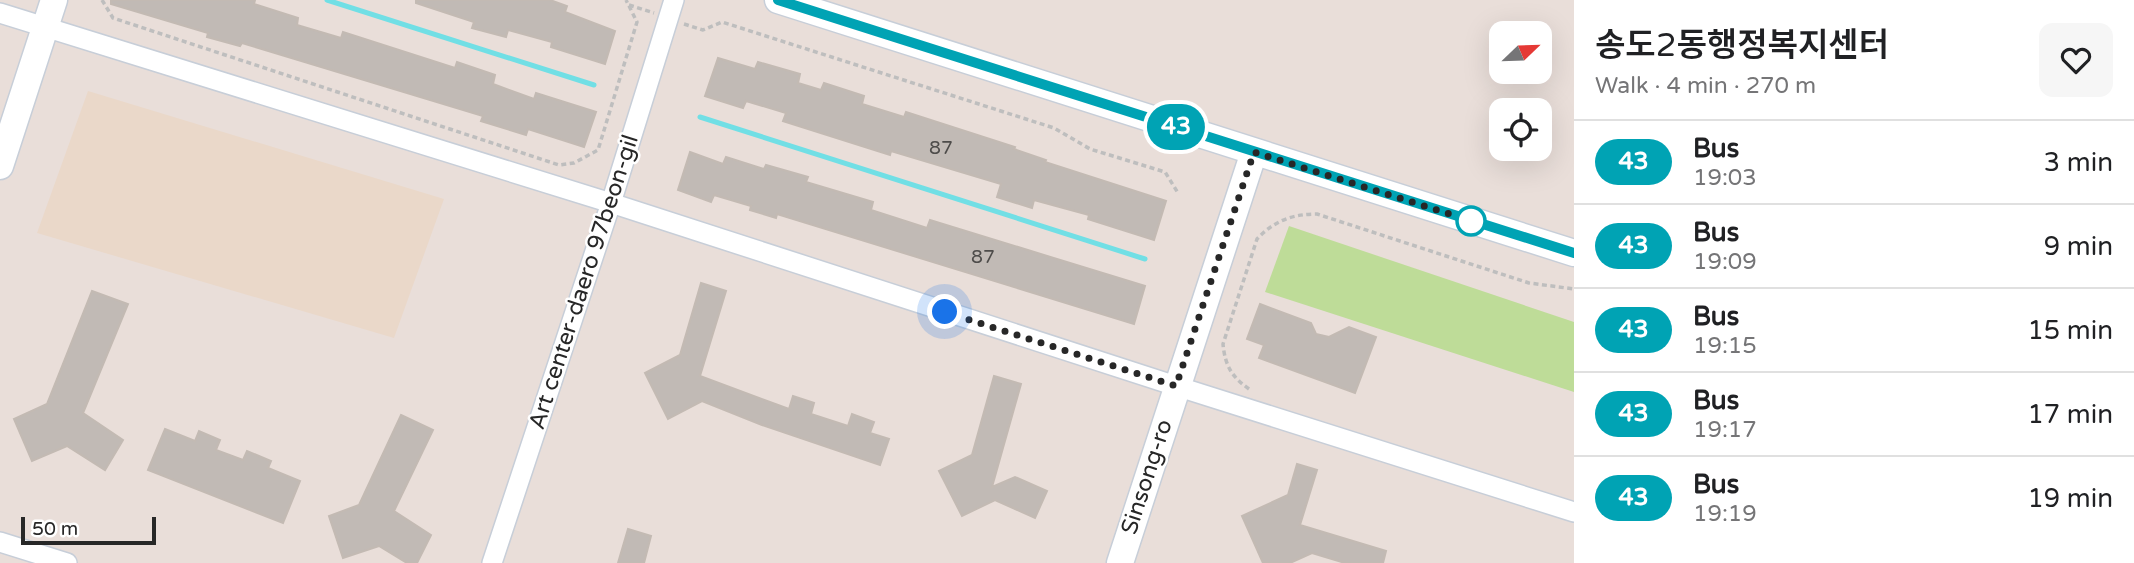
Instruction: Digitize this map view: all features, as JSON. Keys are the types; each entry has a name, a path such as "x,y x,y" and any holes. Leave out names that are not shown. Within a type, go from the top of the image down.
{"street":[{"path":"0,166 54,0"},
{"name":"Art center-daero 97beon-gil","path":"492,563 611,203 674,0"},
{"path":"778,0 1574,253"},
{"path":"0,13 611,203 1574,512"},
{"name":"Sinsong-ro","path":"1120,563 1254,152"},
{"path":"0,542 67,563"}],"path":[{"path":"102,0 113,18 559,165 574,163 598,150 637,22 628,2"},
{"path":"628,2 645,10"},
{"path":"685,24 703,30 722,22 1054,128 1090,149 1165,172 1178,193"},
{"path":"1250,390 1238,381 1225,361 1223,344 1257,239 1268,226 1292,216 1317,214 1529,283 1574,289"}],"shaded area":[{"path":"88,91 444,199 394,338 37,233"}],"green space":[{"path":"1289,226 1574,322 1574,392 1265,292"}],"building":[{"path":"111,0 255,0 254,4 298,18 297,25 341,38 343,32 455,68 457,62 495,75 493,84 534,99 536,93 596,112 584,147 528,129 526,135 481,121 483,116 242,43 240,46 207,37 208,33 111,4"},
{"path":"416,0 550,0 567,6 565,12 615,31 605,64 551,47 552,42 508,30 506,37 472,28 474,22 416,3"},
{"path":"718,58 755,69 758,62 800,74 798,83 821,90 824,83 864,96 862,104 904,117 906,112 1015,147 1014,149 1046,160 1045,162 1166,201 1154,240 1088,219 1089,215 1034,200 1032,208 997,197 1001,184 891,151 890,155 783,121 786,113 746,101 743,108 705,96"},
{"path":"690,152 723,164 726,157 764,169 766,165 808,177 806,182 873,202 871,210 927,228 930,220 1145,286 1134,324 777,214 776,218 750,210 751,206 714,195 711,202 678,190"},
{"path":"701,283 726,291 700,376 789,409 793,396 814,403 811,414 848,426 852,414 874,422 870,433 889,439 880,465 762,425 702,401 668,419 645,373 680,355"},
{"path":"92,291 128,304 83,413 123,440 105,470 67,446 32,461 14,419 47,404"},
{"path":"1260,304 1311,323 1316,334 1329,337 1349,327 1376,337 1355,393 1259,358 1264,345 1247,339"},
{"path":"994,376 1021,384 992,487 1015,477 1047,491 1035,518 995,500 962,516 939,471 972,455"},
{"path":"401,415 433,430 394,511 431,535 417,563 407,563 379,546 343,558 329,516 359,505"},
{"path":"165,429 195,441 199,431 220,440 216,450 243,460 247,451 271,461 268,468 300,481 283,523 148,470"},
{"path":"1297,464 1317,470 1300,525 1386,551 1383,563 1345,563 1312,553 1290,563 1263,563 1242,516 1288,495"},
{"path":"628,529 651,536 644,563 618,563"}],"waterway":[{"path":"327,0 594,85"},
{"path":"700,117 1145,259"}],"bus line":[{"name":"43","path":"778,0 1574,253"}],"route":[{"path":"945,312 1176,386 1254,152 1475,222 1471,221"}]}
